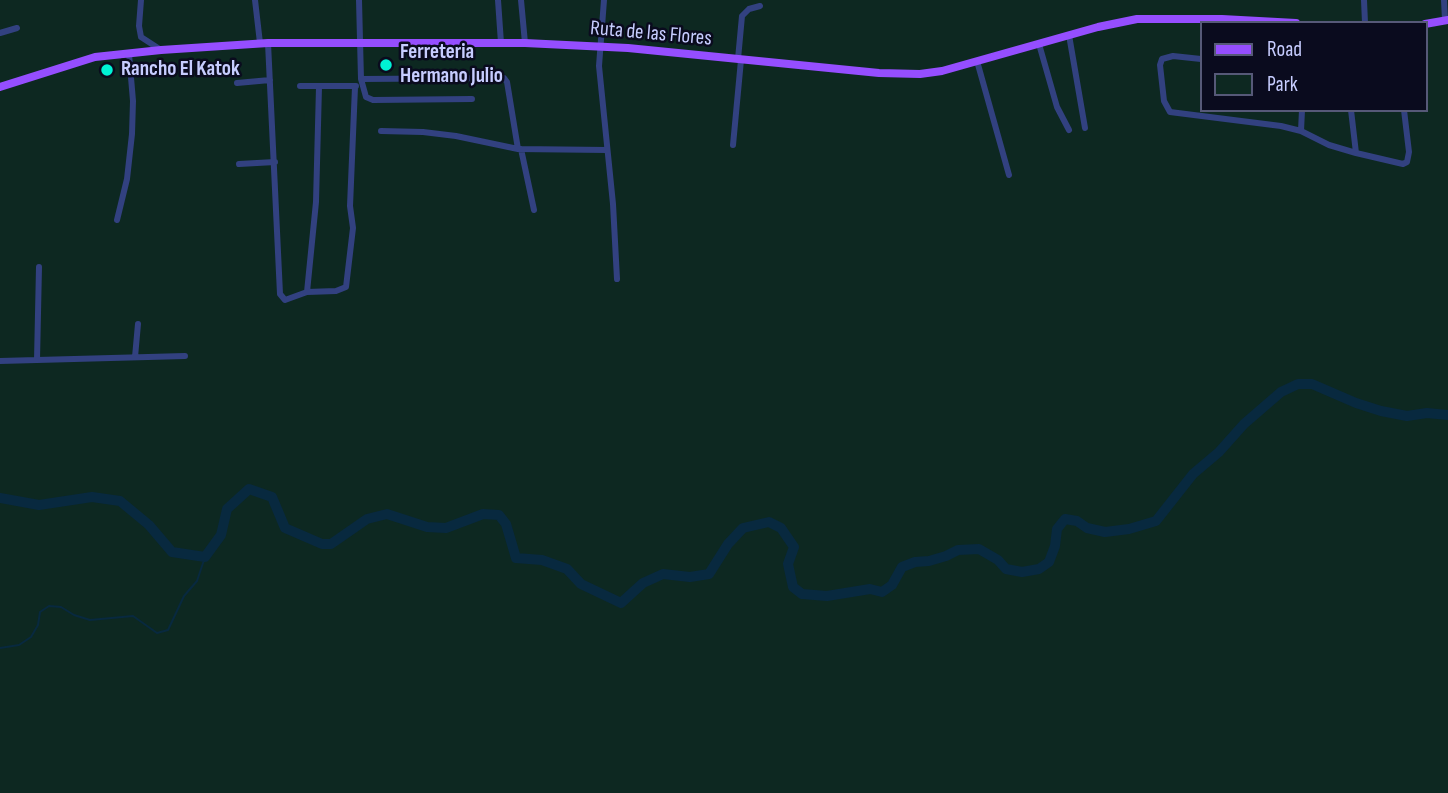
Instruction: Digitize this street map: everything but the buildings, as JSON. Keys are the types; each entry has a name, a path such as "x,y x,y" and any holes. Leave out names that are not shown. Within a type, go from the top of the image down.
{"main road":[{"name":"Ruta de las Flores","path":"0,87 78,61 161,50 264,43 525,43 601,47 902,75 942,71 1137,19 1222,21"},
{"path":"1427,24 1446,20"}],"street":[{"path":"141,0 141,37 161,50"},
{"path":"255,0 270,80 280,294 285,300 307,292 343,290 348,279 354,228 349,206 359,84 359,0"},
{"path":"498,0 502,43"},
{"path":"521,0 525,43"},
{"path":"604,0 599,66 617,279"},
{"path":"1364,0 1365,21"},
{"path":"1444,0 1446,20"},
{"path":"733,145 742,16 748,9 760,6"},
{"path":"0,33 17,28"},
{"path":"1069,35 1085,128"},
{"path":"1039,44 1057,107 1069,130"},
{"path":"117,220 127,179 132,134 133,91 129,54"},
{"path":"1200,60 1173,56 1162,59 1160,65 1166,107 1175,115 1235,120 1301,131 1329,145 1397,164 1407,162 1409,152 1404,112"},
{"path":"977,61 1009,175"},
{"path":"300,86 504,78 534,210"},
{"path":"237,83 270,80"},
{"path":"359,84 366,97 373,100 472,99"},
{"path":"307,292 316,202 319,87"},
{"path":"1234,112 1235,120"},
{"path":"1301,112 1301,131"},
{"path":"1351,112 1356,153"},
{"path":"381,131 456,136 520,149 607,150"},
{"path":"239,164 275,162"},
{"path":"37,359 39,267"},
{"path":"135,357 138,324"},
{"path":"0,360 185,356"}],"green space":[{"path":"0,0 1448,0 1448,793 0,793"}],"waterway":[{"path":"0,498 39,505 92,497 120,501 149,525 172,552 205,557 221,535 227,509 249,489 272,497 285,528 322,544 331,544 367,519 387,514 427,527 446,528 483,514 499,515 506,524 516,558 542,560 567,569 581,584 621,603 643,583 663,574 690,577 709,574 728,544 743,528 769,522 781,528 794,547 788,564 793,587 802,594 827,596 870,589 882,592 892,585 902,567 946,556 958,550 979,549 998,560 1006,569 1022,572 1039,569 1049,562 1057,529 1065,519 1105,532 1129,529 1156,521 1193,474 1219,452 1244,424 1281,392 1298,384 1312,384 1381,411 1407,416 1427,413 1448,415"},
{"path":"0,648 19,645 31,637 38,625 40,612 49,606 61,607 90,620 133,616 157,633 168,630 184,596 197,581 205,557"}],"place":[{"name":"Ferreteria Hermano Julio","path":"386,65"},
{"name":"Rancho El Katok","path":"107,70"}]}
